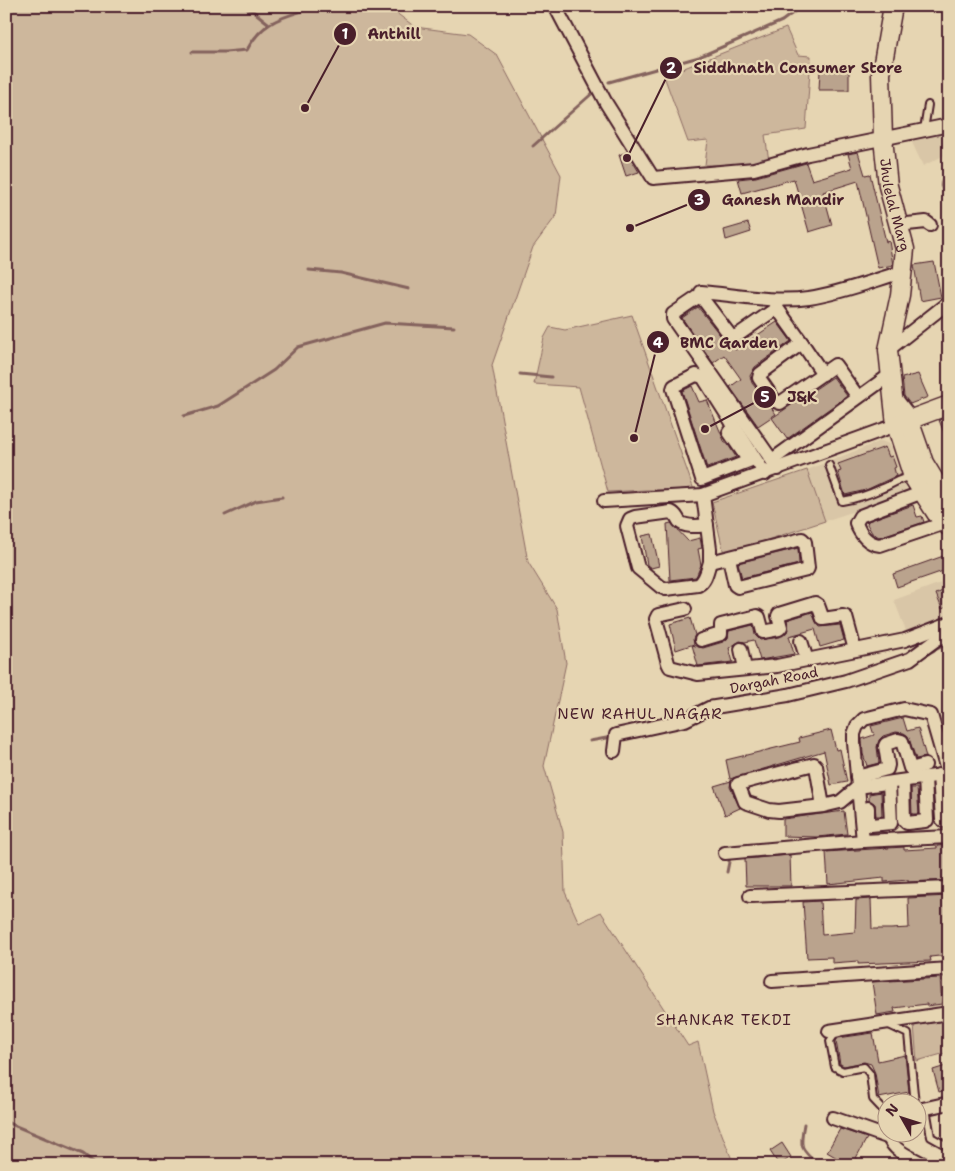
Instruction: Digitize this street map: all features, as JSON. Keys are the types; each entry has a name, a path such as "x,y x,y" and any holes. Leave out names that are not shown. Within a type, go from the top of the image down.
{"street":[{"path":"555,6 606,102 653,178 754,169 808,154 949,125"},
{"name":"Jhulelal Marg","path":"892,6 881,74 883,138 888,186 905,249 900,295 888,350 894,402 902,422"},
{"path":"898,225 926,222 930,225"},
{"path":"701,292 780,299 809,298 902,272"},
{"path":"775,464 672,316 673,314 700,297 730,335 736,337 778,308 823,374"},
{"path":"888,350 949,302"},
{"path":"802,343 760,374 759,378 775,401 780,403 836,366 858,397"},
{"path":"604,501 703,495 765,474 858,397 891,374"},
{"path":"734,426 729,432 749,461 702,479 673,390 674,386 694,376 699,375 703,377 765,474"},
{"path":"694,376 719,416"},
{"path":"775,464 949,405"},
{"path":"902,422 924,463 921,473 923,492 946,512"},
{"path":"921,473 946,512"},
{"path":"923,492 860,516 856,523 859,532 873,544 880,545 946,512"},
{"path":"703,495 707,524 710,549 710,562 705,579 698,585 666,589 638,568 626,526 630,519 671,512 676,515 681,523 690,526 707,524"},
{"path":"710,562 802,539 805,542 808,568 807,570 738,587 735,585 729,558"},
{"path":"701,640 721,634 721,625 757,616 759,616 763,632 779,629 781,627 779,614 815,603 818,605 823,619 846,617 855,650"},
{"path":"684,610 656,617 670,667 698,674 777,666 807,660 905,640 921,629 949,623"},
{"name":"Dargah Road","path":"614,751 616,735 685,720 709,708 788,695 846,680 910,659 937,639 949,635"},
{"path":"801,641 807,660"},
{"path":"741,649 746,669"},
{"path":"889,783 892,822 889,824 871,825 868,822 860,784 854,743 854,734 857,726 864,719 904,708 931,715 945,775 942,819 944,822 949,821"},
{"path":"823,806 816,766 814,764 738,784 745,802 769,810 779,811 823,806 840,802 860,784 887,769 888,765 884,746 898,740 902,741 911,769 945,775"},
{"path":"860,784 902,781 925,771"},
{"path":"902,781 904,820 907,823 925,821 927,820 925,771"},
{"path":"860,784 863,841"},
{"path":"725,853 863,841 949,837"},
{"path":"750,896 949,888"},
{"path":"772,981 949,969"},
{"path":"829,1031 949,1013"},
{"path":"928,1106 949,1103"},
{"path":"834,1118 878,1130"},
{"path":"892,1144 925,1165"}],"lane":[{"path":"924,130 928,105"},
{"path":"829,465 842,501 854,499 882,489 904,477 921,473"},
{"path":"878,1104 873,1099 870,1074 864,1067 843,1071 835,1067 830,1041 834,1034 888,1025 908,1034 918,1094"},
{"path":"928,1129 931,1137 949,1147"}],"shaded area":[{"path":"6,6 387,6 415,27 468,34 497,55 561,175 556,216 533,247 492,365 528,562 557,609 566,663 544,766 563,832 565,892 579,923 601,912 688,1046 698,1042 713,1111 734,1165 6,1165"},
{"path":"786,28 798,55 811,56 806,129 765,135 769,161 742,165 705,165 708,140 688,142 664,76"},
{"path":"949,130 949,153 923,166 910,138"},
{"path":"632,315 694,490 608,492 579,387 534,384 544,338 550,327 565,330"},
{"path":"881,441 889,444 908,493 825,521 807,470"},
{"path":"807,470 825,521 724,554 712,502"},
{"path":"949,580 949,615 906,631 894,600"},
{"path":"949,1018 949,1052 917,1061 914,1025"}],"building":[{"path":"820,70 849,70 849,90 819,90"},
{"path":"627,152 639,172 626,176 619,155"},
{"path":"858,152 865,175 870,174 886,242 889,241 893,265 878,268 858,181 823,192 832,225 809,232 794,179 742,193 738,179 756,177 806,163 812,180 852,168 848,154"},
{"path":"748,223 751,232 726,240 724,230"},
{"path":"934,262 941,297 920,301 914,265"},
{"path":"698,307 724,340 735,350 777,322 791,341 755,367 750,376 752,383 776,414 758,426 730,387 741,379 724,355 713,363 682,318"},
{"path":"918,374 928,397 910,404 904,396 902,378"},
{"path":"833,377 847,396 787,439 772,418"},
{"path":"692,386 699,402 707,400 725,443 727,443 736,457 707,468 682,391"},
{"path":"949,416 949,443 948,443 939,420"},
{"path":"885,447 889,457 892,456 896,467 894,468 896,476 866,490 845,495 838,472 841,471 838,464"},
{"path":"913,505 917,517 922,516 924,522 879,537 872,533 867,524 868,521"},
{"path":"671,523 688,541 700,538 702,548 698,549 701,565 696,577 670,580 667,524"},
{"path":"652,534 659,566 651,568 647,565 642,536"},
{"path":"798,548 799,564 742,578 738,563"},
{"path":"949,554 949,569 897,587 893,574"},
{"path":"949,588 949,606 942,609 936,594"},
{"path":"812,612 820,627 840,625 844,640 820,647 815,629 789,636 794,654 760,660 754,640 740,641 729,648 733,662 698,666 692,645 703,648 723,642 728,638 729,631 753,625 755,635 760,640 780,637 789,630 787,620"},
{"path":"690,618 695,635 693,639 694,644 676,650 670,624"},
{"path":"903,718 907,731 918,728 926,757 916,759 908,736 904,733 896,732 883,736 879,740 877,747 879,763 867,766 863,754 862,739 874,735 871,726"},
{"path":"831,730 836,750 840,749 847,782 831,785 824,751 730,779 726,760 800,742 799,738"},
{"path":"731,781 730,787 740,808 725,815 714,786"},
{"path":"911,788 917,788 919,814 912,814"},
{"path":"881,792 882,816 876,816 875,804 869,800 869,794"},
{"path":"844,811 847,834 817,837 783,836 783,819"},
{"path":"949,845 949,880 884,882 884,878 828,884 826,852 904,847 904,850 937,848 937,846"},
{"path":"790,855 791,886 746,886 745,859"},
{"path":"949,896 949,955 930,957 931,961 858,964 858,961 832,963 832,957 807,958 803,902 820,901 822,935 855,932 856,900 871,899 872,929 891,929 909,928 908,898"},
{"path":"940,978 942,1004 894,1008 895,1012 877,1015 872,982"},
{"path":"873,1033 878,1061 905,1055 909,1092 878,1094 875,1073 871,1064 864,1062 844,1066 840,1064 836,1041 838,1038"},
{"path":"949,1065 949,1089 939,1092 933,1070"},
{"path":"840,1129 867,1138 856,1158 868,1165 849,1165 827,1152"},
{"path":"782,1143 791,1157 779,1165 770,1151"}],"waterway":[{"path":"241,6 253,11 268,23"},
{"path":"192,52 247,50 254,39 268,25 286,16 318,6"},
{"path":"609,82 699,57 782,21 802,6"},
{"path":"533,146 596,90"},
{"path":"309,270 341,273 409,289"},
{"path":"184,416 218,406 274,370 298,347 385,323 454,327"},
{"path":"520,374 551,377"},
{"path":"225,515 256,501 282,497"},
{"path":"925,655 949,643"},
{"path":"590,741 612,737"},
{"path":"727,872 730,857 732,857"},
{"path":"6,1122 83,1154 97,1165"},
{"path":"804,1124 803,1148 820,1165"}],"place":[{"name":"Anthill","path":"305,108"},
{"name":"Siddhnath Consumer Store","path":"627,158"},
{"name":"Ganesh Mandir","path":"630,228"},
{"name":"J&K","path":"705,429"},
{"name":"BMC Garden","path":"634,438"}],"district":[{"name":"NEW RAHUL NAGAR","path":"640,714"},
{"name":"SHANKAR TEKDI","path":"724,1020"}]}
